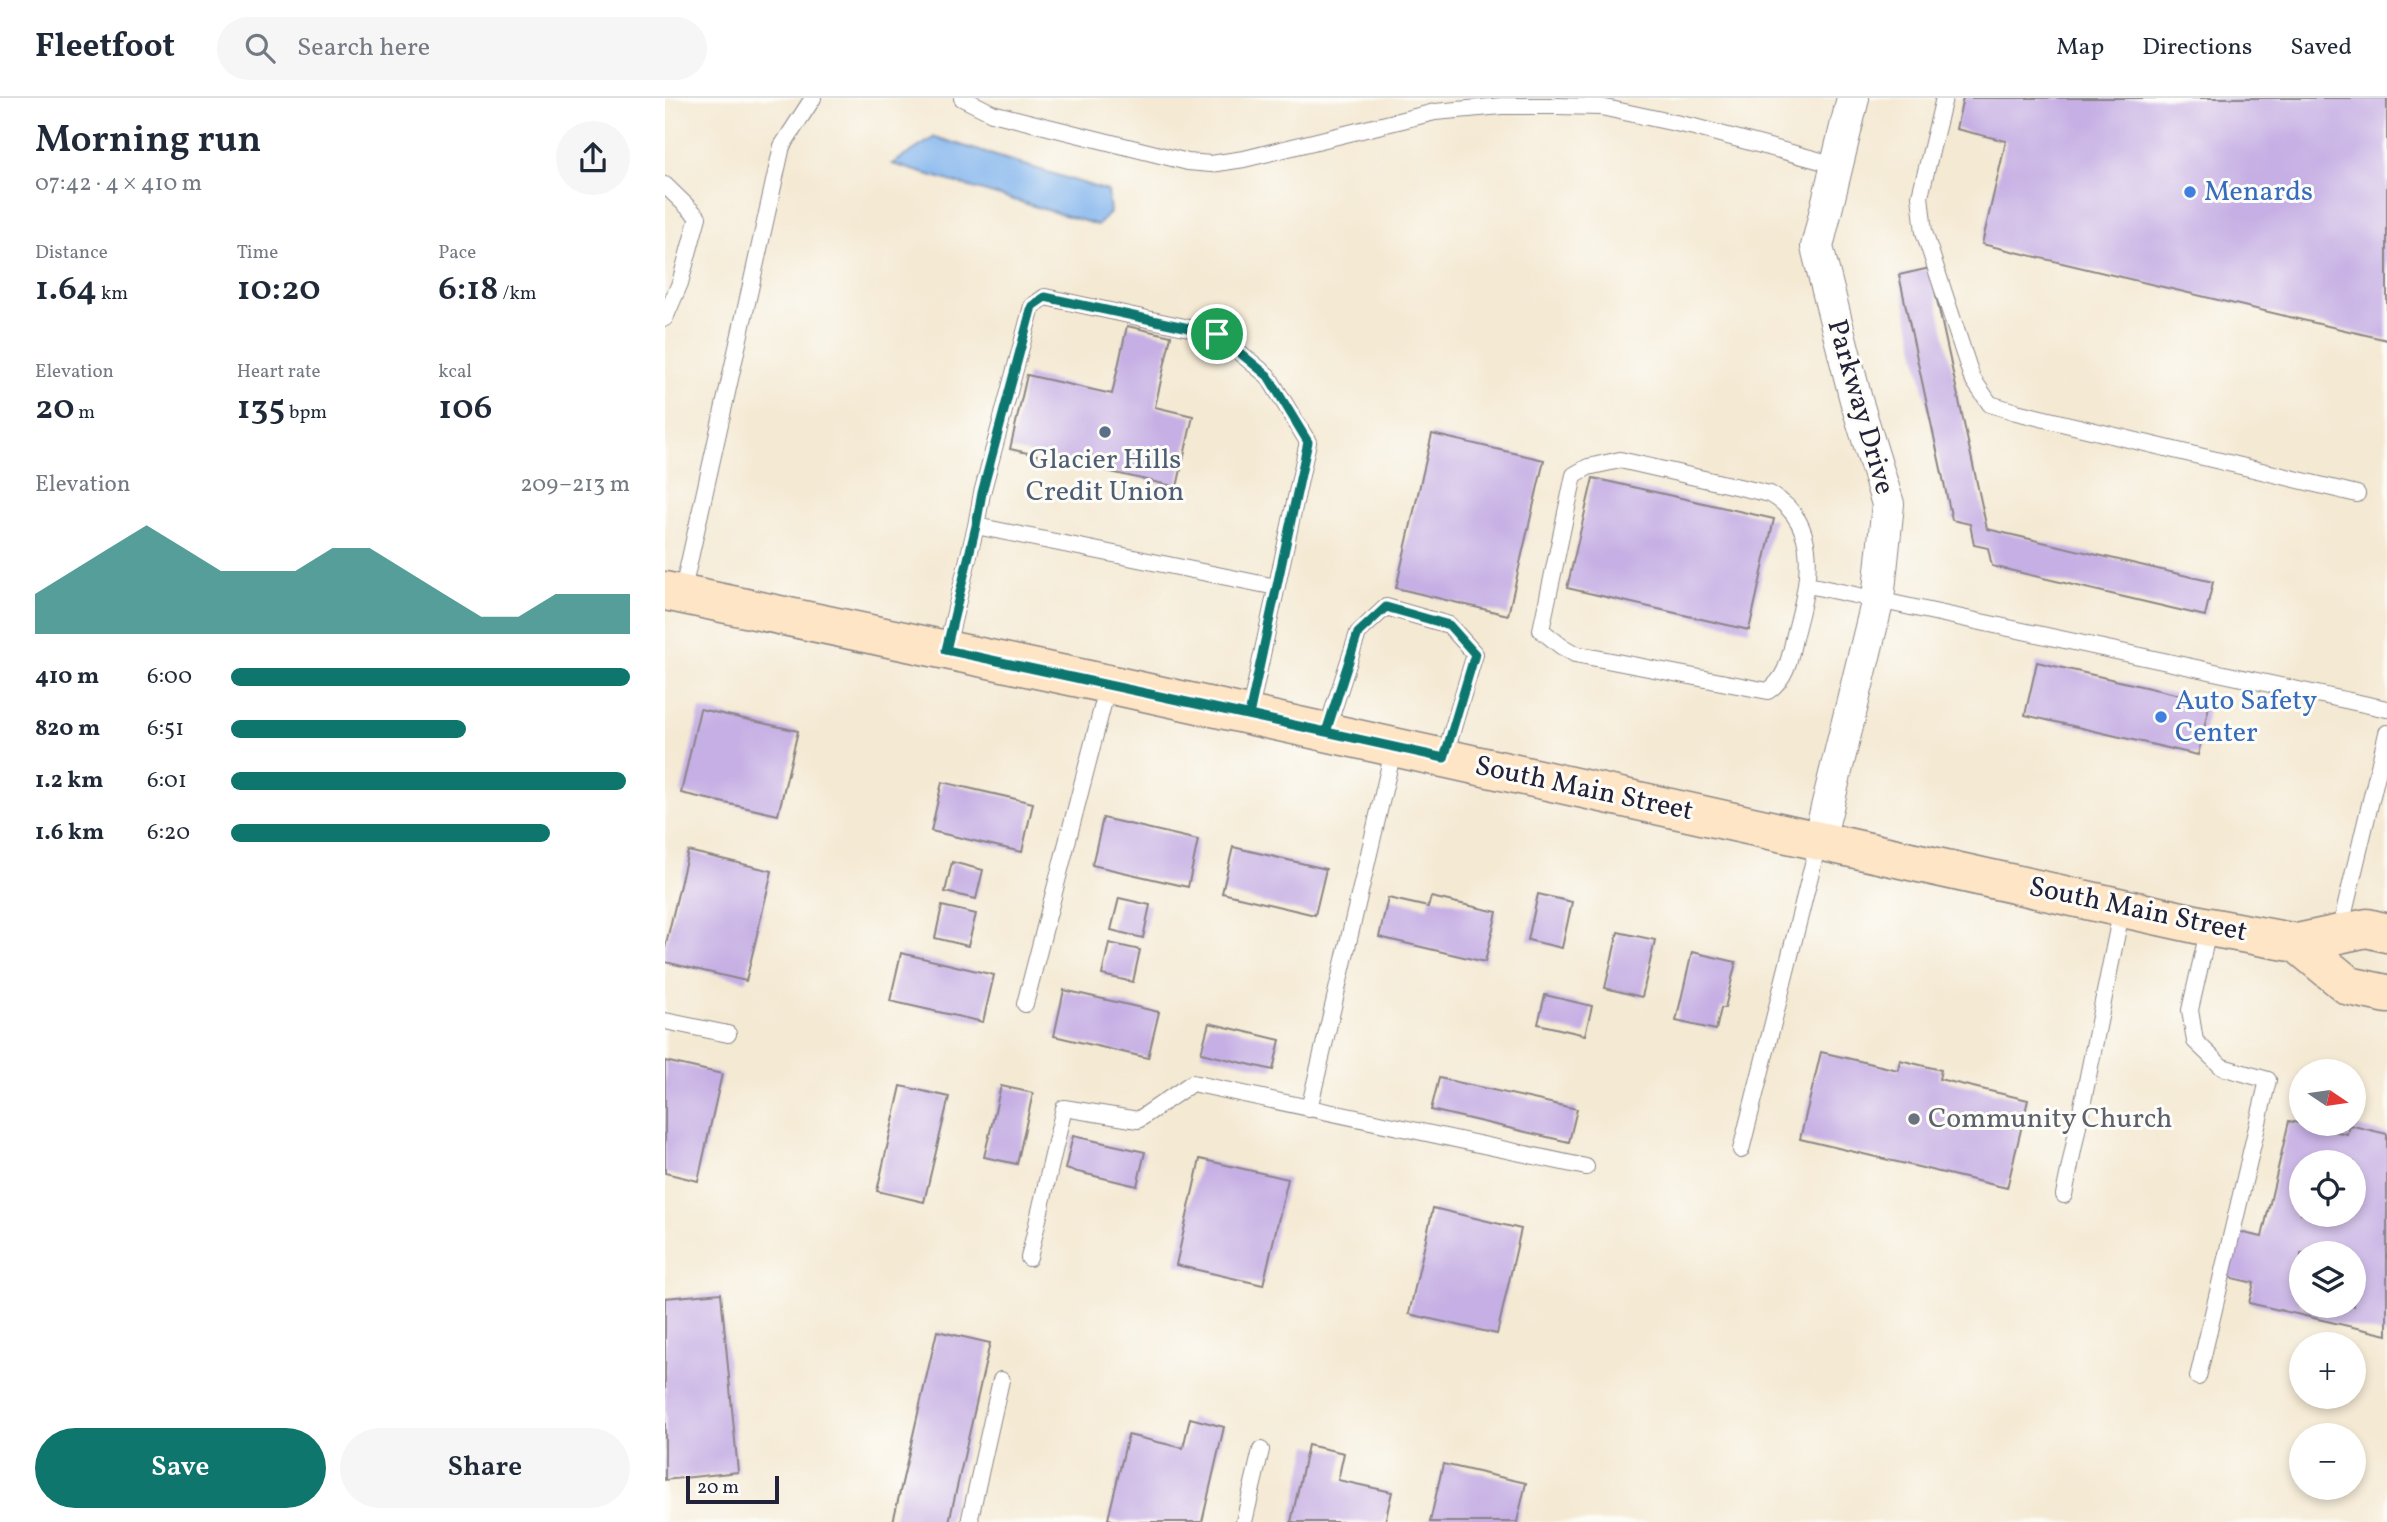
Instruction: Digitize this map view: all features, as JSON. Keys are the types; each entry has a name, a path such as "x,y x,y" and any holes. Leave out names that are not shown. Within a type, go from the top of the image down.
{"main road":[{"name":"South Main Street","path":"673,593 1108,684 2122,908 2335,952 2367,928 2387,933"},
{"path":"2335,952 2349,986 2387,994"}],"street":[{"name":"Parkway Drive","path":"1819,840 1878,599 1888,504 1856,400 1817,247 1853,98"}],"lane":[{"path":"673,593 782,146 813,98"},
{"path":"963,98 992,113 1188,162 1211,164 1244,159 1435,112 1502,106 1555,106 1601,107 1694,127 1836,165"},
{"path":"1944,98 1920,196 1924,232 1972,378 1990,404 2357,494"},
{"path":"665,186 698,217 680,284 665,318"},
{"path":"946,650 982,493 1032,306 1045,297 1217,334 1268,376 1308,442 1249,715"},
{"path":"1620,460 1770,494 1785,502 1797,519 1805,539 1809,564 1808,585 1787,669 1780,683 1768,691 1575,654 1541,630 1574,475 1588,467 1620,460"},
{"path":"976,526 1276,587"},
{"path":"1808,585 2387,709"},
{"path":"1326,732 1358,633 1386,607 1449,625 1475,654 1444,758"},
{"path":"1025,1004 1108,684"},
{"path":"2335,952 2387,733"},
{"path":"1310,1109 1394,747"},
{"path":"1741,1150 1819,840"},
{"path":"2064,1195 2122,908"},
{"path":"2198,1377 2268,1080 2222,1067 2195,1041 2190,1010 2210,927"},
{"path":"665,1020 728,1034"},
{"path":"1030,1258 1064,1108 1138,1121 1192,1083 1586,1167"},
{"path":"971,1522 1002,1380"},
{"path":"1244,1522 1261,1450"}],"water":[{"path":"935,137 1108,191 1110,213 1098,225 892,164"}],"building":[{"name":"Menards","path":"1963,98 2387,98 2387,340 1982,244 2006,141 1956,129"},
{"path":"1930,268 1987,529 2213,582 2205,616 1992,566 1988,548 1974,545 1970,524 1952,520 1899,275"},
{"path":"1127,326 1171,336 1155,407 1193,416 1177,487 1010,449 1027,375 1112,394"},
{"path":"1432,434 1544,460 1508,615 1396,588"},
{"path":"1593,478 1774,519 1749,630 1567,588"},
{"path":"2037,662 2210,702 2198,755 2025,715"},
{"path":"700,709 798,731 778,815 681,793"},
{"path":"942,782 1033,803 1022,852 931,831"},
{"path":"1103,818 1198,840 1188,887 1092,865"},
{"path":"1233,847 1326,869 1315,915 1222,893"},
{"path":"688,851 772,871 746,981 665,962 665,948"},
{"path":"952,862 983,870 976,899 945,892"},
{"path":"1538,894 1572,902 1562,948 1528,940"},
{"path":"1431,897 1497,912 1485,962 1379,937 1388,898 1428,907"},
{"path":"1119,898 1150,905 1143,938 1111,930"},
{"path":"942,906 976,914 968,946 935,938"},
{"path":"1618,932 1655,940 1642,997 1605,988"},
{"path":"1109,943 1140,950 1133,982 1102,975"},
{"path":"1692,952 1736,962 1725,1008 1721,1008 1716,1030 1676,1021"},
{"path":"901,953 994,975 983,1022 890,1001"},
{"path":"1064,990 1159,1012 1148,1058 1054,1036"},
{"path":"1545,995 1592,1006 1585,1035 1538,1024"},
{"path":"1209,1023 1280,1040 1273,1070 1201,1053"},
{"name":"Community Church","path":"1821,1052 1898,1070 1900,1060 1941,1070 1939,1079 2028,1100 2007,1188 1800,1139"},
{"path":"665,1061 722,1074 698,1181 665,1173"},
{"path":"1439,1078 1577,1109 1569,1142 1431,1110"},
{"path":"901,1086 949,1097 924,1202 877,1191"},
{"path":"1001,1086 1033,1093 1017,1164 984,1157"},
{"path":"2289,1121 2289,1136 2366,1136 2366,1129 2387,1134 2387,1335 2314,1318 2366,1318 2366,1241 2289,1241 2289,1312 2249,1303 2254,1283 2224,1276 2234,1231 2262,1237"},
{"path":"1073,1136 1145,1152 1137,1186 1065,1169"},
{"path":"1200,1159 1288,1179 1263,1285 1176,1265"},
{"path":"1433,1208 1521,1229 1497,1334 1409,1314"},
{"path":"721,1293 738,1472 665,1480 665,1298"},
{"path":"937,1331 990,1343 949,1522 893,1522"},
{"path":"1190,1418 1224,1427 1202,1522 1120,1522 1108,1519 1128,1435 1183,1448"},
{"path":"1308,1445 1344,1453 1338,1480 1392,1492 1385,1522 1291,1522"},
{"path":"1443,1464 1526,1483 1517,1522 1430,1522"}],"place":[{"name":"Menards","path":"2190,192"},
{"name":"Glacier Hills Credit Union","path":"1105,432"},
{"name":"Auto Safety Center","path":"2161,717"},
{"name":"Community Church","path":"1914,1119"}],"route":[{"path":"1217,334 1045,297 1032,306 982,493 946,650 1326,732 1358,633 1386,607 1449,625 1475,654 1444,758 1249,715 1308,442 1268,376 1217,334"}]}
